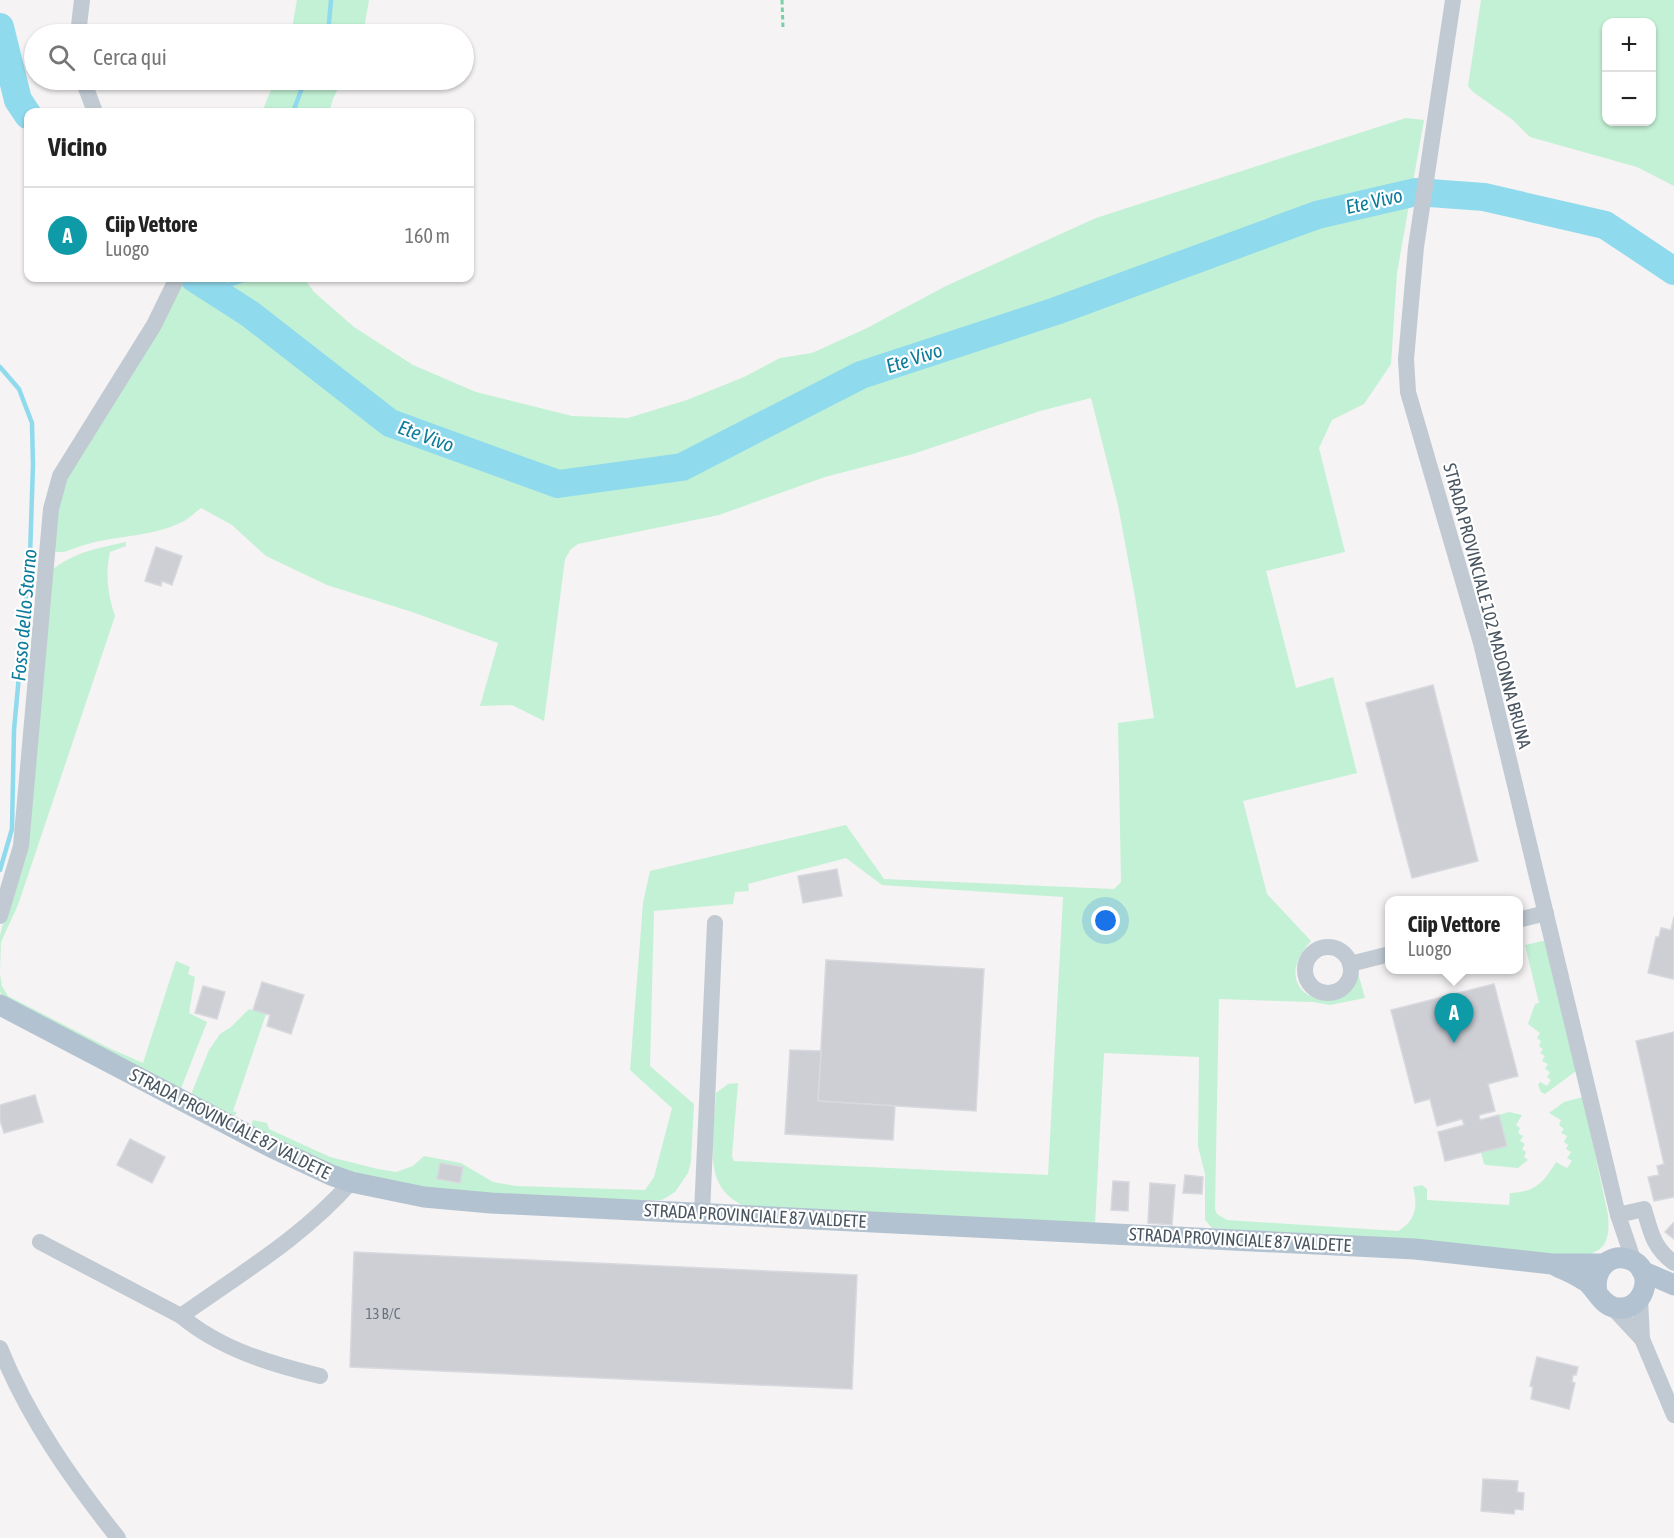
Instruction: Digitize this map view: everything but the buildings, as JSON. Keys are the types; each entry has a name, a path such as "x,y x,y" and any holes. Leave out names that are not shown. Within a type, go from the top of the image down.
{"main road":[{"name":"STRADA PROVINCIALE 87 VALDETE","path":"0,1005 273,1148 351,1182 424,1197 491,1203 1415,1249 1552,1264 1604,1264"},
{"path":"1674,1285 1620,1258 1604,1264 1596,1277 1597,1292 1600,1298 1612,1307 1627,1307 1641,1297 1674,1291"},
{"name":"STRADA PROVINCIALE 87 VALDETE","path":"1552,1264 1586,1281 1597,1292"},
{"path":"1638,1266 1645,1288 1641,1297"}],"street":[{"path":"79,24 82,0"},
{"name":"STRADA PROVINCIALE 102 MADONNA BRUNA","path":"1453,0 1416,247 1406,359 1408,392 1481,643 1618,1215 1638,1266"},
{"path":"86,90 93,108"},
{"path":"0,916 21,846 51,509 60,476 153,325 175,282"},
{"path":"1523,919 1546,913"},
{"path":"702,1213 716,923"},
{"path":"1350,964 1385,955"},
{"path":"181,1316 297,1234 329,1207 351,1182"},
{"path":"1618,1215 1644,1209 1654,1242 1660,1251 1674,1263"},
{"name":"STRADA PROVINCIALE 102 MADONNA BRUNA","path":"1604,1264 1616,1235 1618,1215"},
{"path":"40,1242 181,1316 217,1341 284,1367 320,1376"},
{"path":"1641,1297 1642,1339"},
{"path":"1612,1307 1642,1339 1674,1415"},
{"path":"0,1348 11,1377 35,1421 118,1538"}],"path":[{"path":"782,0 783,27"}],"green space":[{"path":"297,0 369,0 365,24 293,24"},
{"path":"1481,0 1674,0 1674,186 1637,167 1530,137 1513,120 1468,86"},
{"path":"271,90 337,90 330,108 264,108"},
{"path":"1406,118 1424,120 1397,273 1391,364 1364,404 1332,420 1319,448 1345,552 1266,571 1296,688 1333,677 1357,773 1243,801 1267,894 1311,941 1298,960 1296,976 1301,989 1311,996 1324,1000 1337,997 1348,989 1354,974 1358,973 1365,998 1330,1005 1313,1002 1219,999 1215,1209 1217,1214 1227,1220 1398,1231 1412,1218 1415,1207 1413,1187 1422,1185 1427,1189 1427,1200 1509,1205 1510,1193 1526,1191 1538,1185 1556,1162 1567,1168 1572,1161 1567,1158 1571,1152 1566,1149 1568,1145 1564,1142 1567,1136 1561,1133 1564,1129 1559,1125 1561,1120 1549,1113 1564,1102 1583,1097 1608,1215 1607,1238 1601,1248 1579,1256 1212,1228 1205,1220 1205,1174 1198,1146 1199,1057 1104,1053 1095,1224 747,1208 726,1194 718,1182 713,1157 716,1093 728,1084 738,1083 732,1156 734,1161 1048,1175 1063,897 882,885 846,858 748,884 749,891 735,892 733,904 654,911 650,1066 694,1104 691,1161 688,1173 675,1192 662,1200 620,1201 476,1196 345,1173 251,1128 253,1120 267,1123 269,1129 330,1157 396,1172 413,1166 424,1156 461,1163 493,1182 516,1186 645,1190 654,1177 672,1108 630,1070 643,903 650,871 846,825 884,879 1114,889 1121,882 1118,723 1154,718 1118,505 1091,398 1040,411 913,454 825,477 719,515 578,544 571,549 565,559 544,721 512,705 480,706 498,643 327,585 266,556 232,525 201,508 185,521 157,531 104,540 65,552 55,551 52,549 60,488 181,282 307,282 314,292 354,327 413,365 476,392 572,416 628,418 687,400 744,377 780,358 812,353 865,329 946,286 1096,218"},
{"path":"126,542 126,546 110,552 108,585 115,616 18,905 1,942 0,970 0,935 26,840 52,570 78,555"},
{"path":"1547,940 1576,1071 1545,1094 1541,1092 1538,1085 1540,1082 1547,1086 1551,1080 1547,1077 1550,1072 1545,1069 1548,1064 1542,1061 1545,1056 1540,1053 1543,1049 1539,1046 1541,1041 1537,1038 1540,1033 1528,1024 1535,1004 1539,1003 1525,945"},
{"path":"176,961 190,967 188,974 195,977 189,1013 207,1022 180,1091 3,997 0,992 0,974 2,986 8,996 143,1063"},
{"path":"249,1009 266,1014 233,1111 237,1113 231,1118 192,1098 192,1092 209,1050 220,1034 231,1027"},
{"path":"1509,1112 1522,1115 1516,1125 1520,1128 1518,1133 1523,1136 1520,1141 1525,1144 1522,1149 1526,1152 1524,1157 1528,1160 1518,1168 1486,1165 1481,1152 1499,1115"}],"waterway":[{"path":"329,24 331,0"},
{"name":"Ete Vivo","path":"0,27 18,100 24,109"},
{"path":"294,108 301,90"},
{"name":"Ete Vivo","path":"200,282 250,314 390,423 558,484 682,467 861,375 1056,311 1317,215 1416,192 1484,197 1605,225 1674,271"},
{"path":"214,290 237,282"},
{"name":"Fosso dello Storno","path":"0,367 19,389 32,423 33,465 30,556 14,730 12,829 0,870"}],"place":[{"name":"Ciip Vettore","path":"1454,1043"}]}
